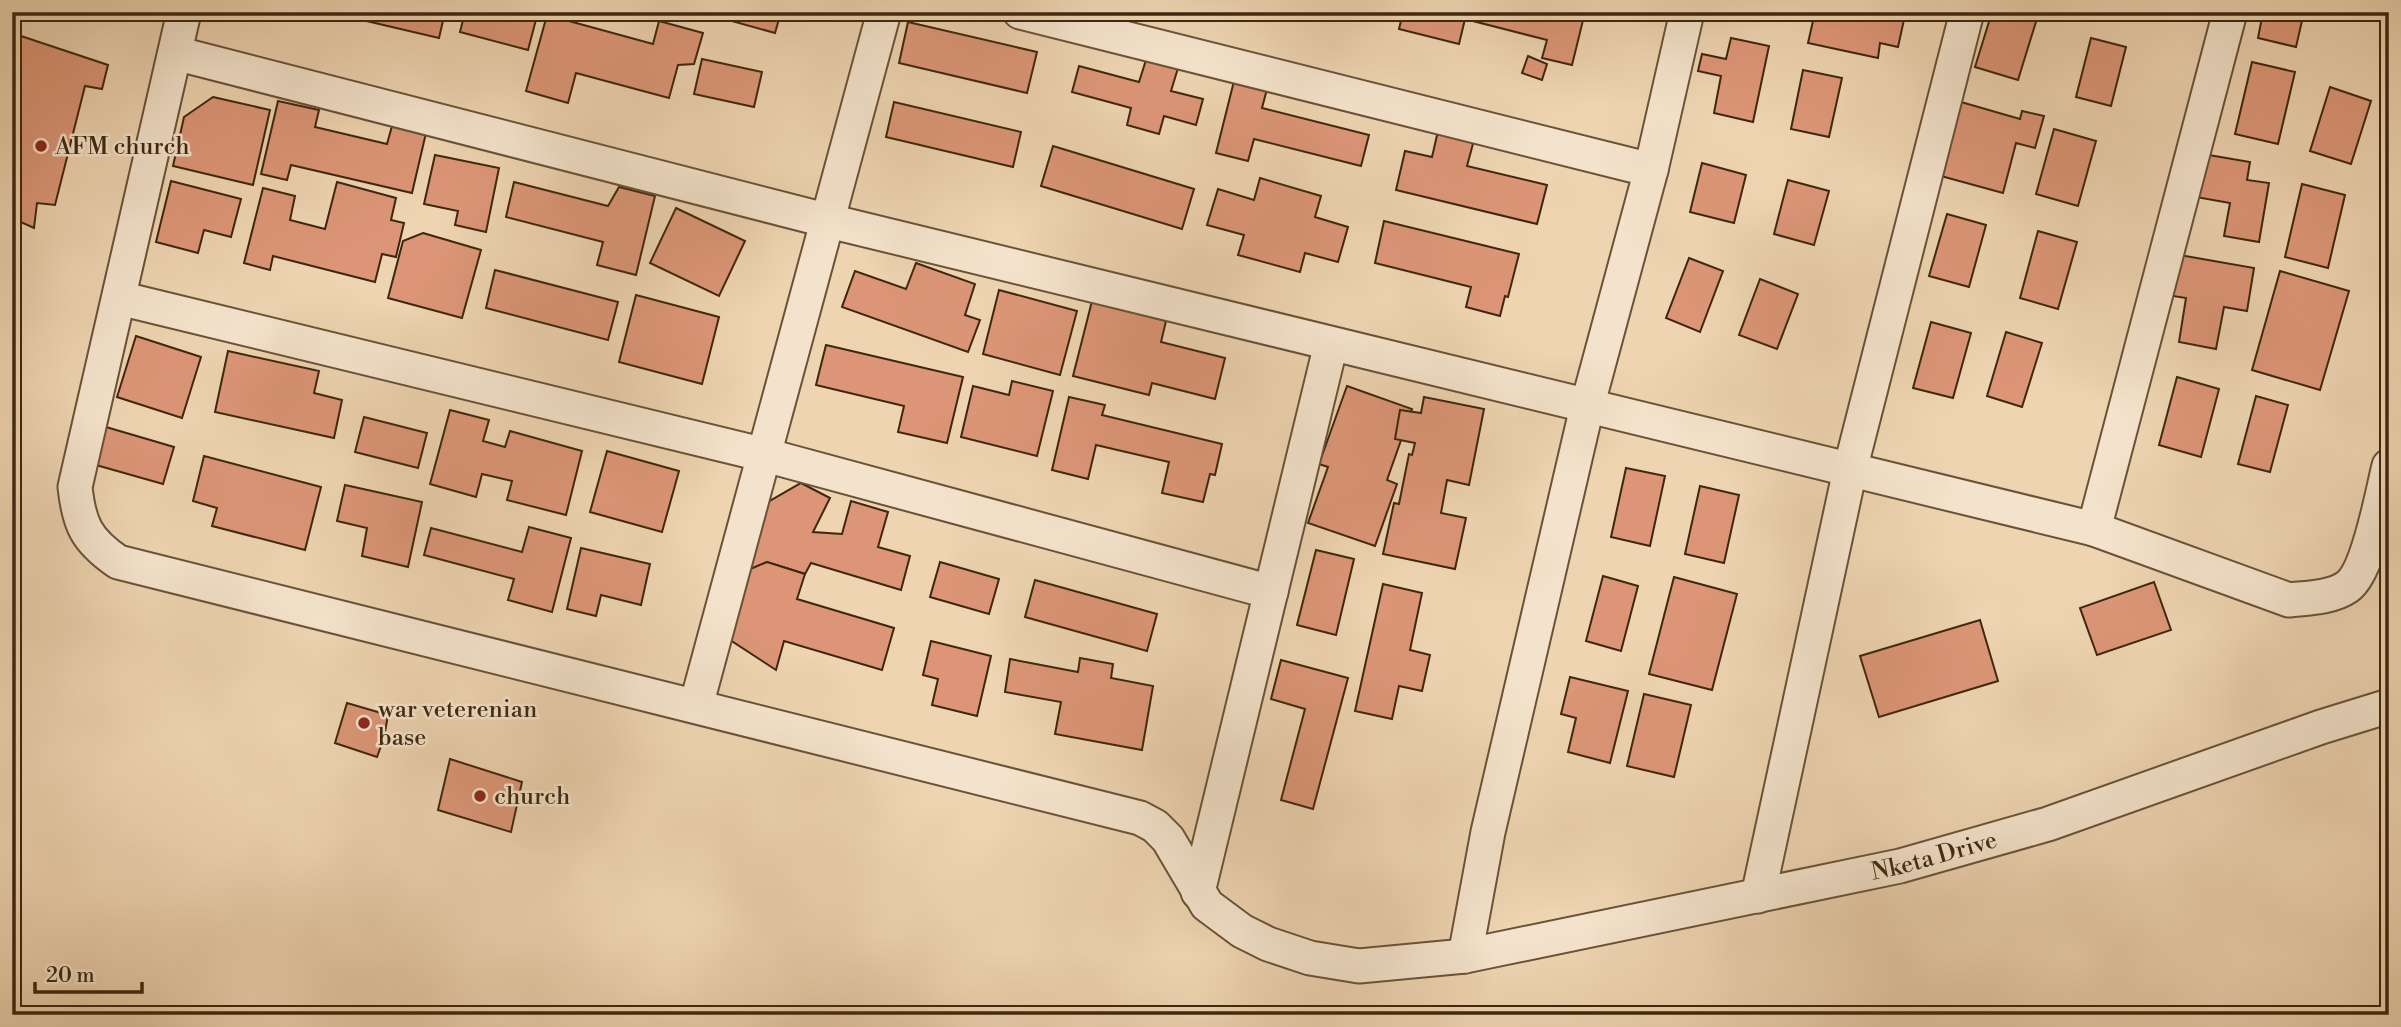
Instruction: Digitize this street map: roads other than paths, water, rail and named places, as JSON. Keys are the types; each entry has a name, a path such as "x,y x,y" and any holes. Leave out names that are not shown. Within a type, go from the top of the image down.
{"street":[{"name":"Nketa Drive","path":"184,12 75,487 77,508 85,531 99,549 118,562 1140,818 1155,826 1168,839 1207,905 1242,931 1268,944 1310,958 1359,966 1465,957 1900,866 2049,824 2321,727 2389,706"},
{"path":"696,706 884,12"},
{"path":"1020,12 1651,170"},
{"path":"1465,957 1488,832 1587,407 1651,170 1687,12"},
{"path":"1758,896 1850,470 1967,12"},
{"path":"2094,529 2230,12"},
{"path":"175,53 829,221 2094,529 2289,600 2320,597 2348,587 2365,563 2389,466"},
{"path":"118,298 765,454 1271,592"},
{"path":"1198,892 1331,344"}],"place":[{"name":"AFM church","path":"41,146"},
{"name":"war veterenian base","path":"364,723"},
{"name":"church","path":"480,796"}]}
